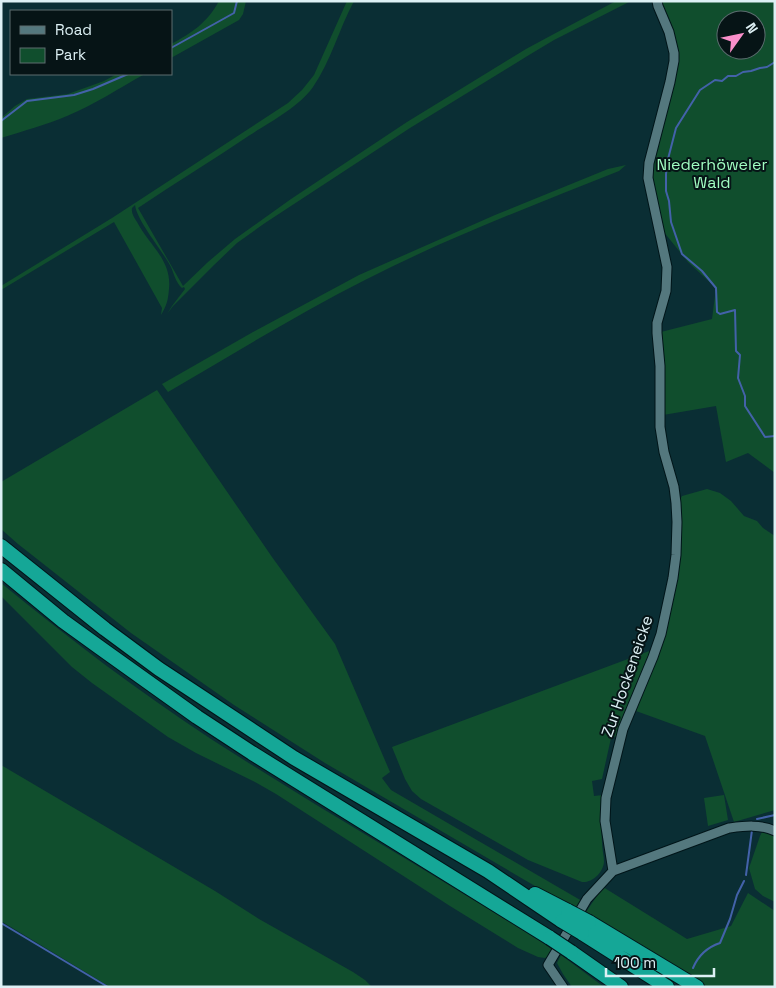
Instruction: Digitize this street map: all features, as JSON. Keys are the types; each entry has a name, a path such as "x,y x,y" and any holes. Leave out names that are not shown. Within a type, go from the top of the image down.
{"highway":[{"path":"1,546 105,629 159,669 294,758 586,928 697,987"},
{"path":"1,570 63,621 197,717 550,938 621,987"},
{"path":"586,928 667,987"}],"street":[{"name":"Zur Hockeneicke","path":"613,871 605,821 606,798 623,729 661,634 673,578 678,522 674,486 664,452 660,427 660,366 657,333 666,291 667,267 648,178 649,163 674,61 669,32 657,1"},
{"path":"563,987 548,965 587,899 613,871 729,828 756,826 767,827 775,831"}],"green space":[{"path":"219,1 246,1 243,14 239,20 172,57 172,43 198,27"},
{"path":"347,1 354,1 325,67 313,87 300,101 284,114 138,208 183,286 235,239 291,199 407,122 526,49 616,1 631,1 554,40 529,55 410,128 265,223 237,243 167,314 185,289 178,284 167,260 140,219 135,205 132,208 132,213 159,253 167,270 169,289 166,305 161,315 162,308 114,222 1,290 1,286 112,218 288,103 314,75"},
{"name":"Niederhöweler Wald","path":"659,1 775,1 775,473 748,453 726,462 716,406 663,415 657,333 712,319 716,288 688,262 659,226 649,185 674,61"},
{"path":"115,75 143,75 77,112 1,138 1,118 27,99 68,94"},
{"path":"626,165 619,171 459,236 365,280 290,320 168,392 162,384 359,275 495,215 608,169"},
{"path":"157,390 272,557 335,644 390,772 382,778 391,790 582,901 576,910 325,763 234,705 131,633 1,529 1,482"},
{"path":"707,489 720,493 731,501 744,516 757,521 763,528 775,536 775,810 734,822 705,736 636,711 658,655 675,588 680,552 680,500 682,496"},
{"path":"1,583 104,664 211,739 554,951 545,958 518,948 276,794 168,737 72,667 1,596"},
{"path":"652,650 617,736 611,738 602,779 592,781 594,796 603,795 601,824 604,862 602,870 590,881 582,882 528,860 421,799 412,791 405,779 392,747"},
{"path":"1,765 259,919 353,972 372,987 110,987 1,921"},
{"path":"724,795 728,820 708,826 704,798"},
{"path":"763,830 775,837 775,902 763,896 755,889 749,868"},
{"path":"603,887 687,939 731,926 748,893 775,911 775,987 707,987 586,912"},
{"path":"561,955 604,987 572,987 557,963"}],"waterway":[{"path":"172,47 234,13 237,1"},
{"path":"775,62 767,67 743,72 736,76 728,76 722,81 715,80 700,90 676,128 666,174 666,191 671,222 682,254 702,271 716,288 717,312 720,314 735,310 736,351 740,355 738,378 745,396 745,406 765,437 775,436"},
{"path":"1,121 27,101 74,95 126,75"},
{"path":"757,819 775,815"},
{"path":"746,875 752,830"},
{"path":"693,968 704,952 720,943 744,881"},
{"path":"1,923 108,987"}]}
